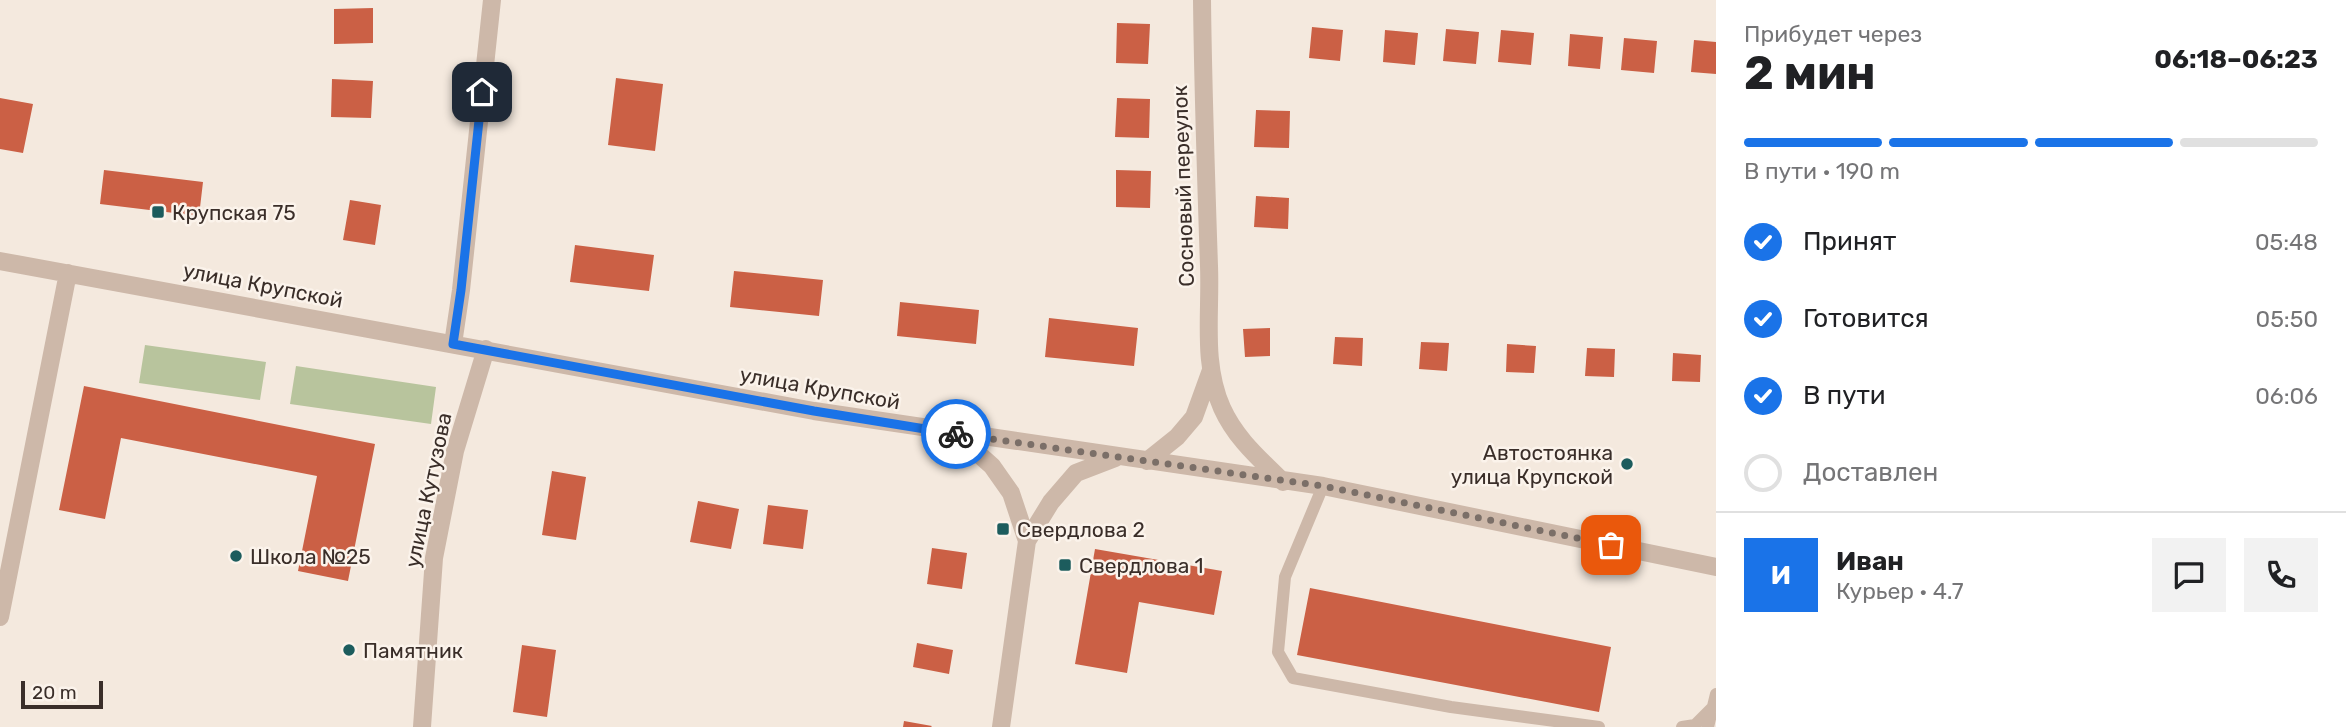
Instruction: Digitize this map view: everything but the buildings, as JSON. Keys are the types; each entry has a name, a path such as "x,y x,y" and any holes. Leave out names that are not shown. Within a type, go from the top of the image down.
{"street":[{"path":"453,344 492,0"},
{"name":"Сосновый переулок","path":"1202,0 1211,370 1222,407 1239,439 1283,482"},
{"name":"улица Крупской","path":"0,261 814,411 1323,486 1716,567"},
{"path":"0,617 68,273"},
{"name":"улица Кутузова","path":"422,727 434,558 455,451 486,349"},
{"name":"Сосновый переулок","path":"1147,461 1177,437 1194,417 1211,370"},
{"path":"956,434 992,466 1011,493 1027,541"},
{"path":"1001,727 1027,541 1051,502 1076,473 1117,457"}],"lane":[{"path":"1323,486 1285,577 1278,652 1293,678 1451,707 1599,727"},
{"path":"1682,727 1695,725 1715,700"},
{"path":"1708,727 1715,700"}],"green space":[{"path":"145,345 266,362 260,400 139,383"},
{"path":"296,366 436,387 431,424 290,404"}],"way so far":[{"path":"956,434 1323,486 1611,545"}],"place":[{"name":"Крупская 75","path":"158,212"},
{"name":"Автостоянка улица Крупской","path":"1627,464"},
{"name":"Свердлова 2","path":"1003,529"},
{"name":"Школа №25","path":"236,556"},
{"name":"Свердлова 1","path":"1065,565"},
{"name":"Памятник","path":"349,650"}],"route":[{"path":"482,92 453,344 814,411 956,434"}]}
